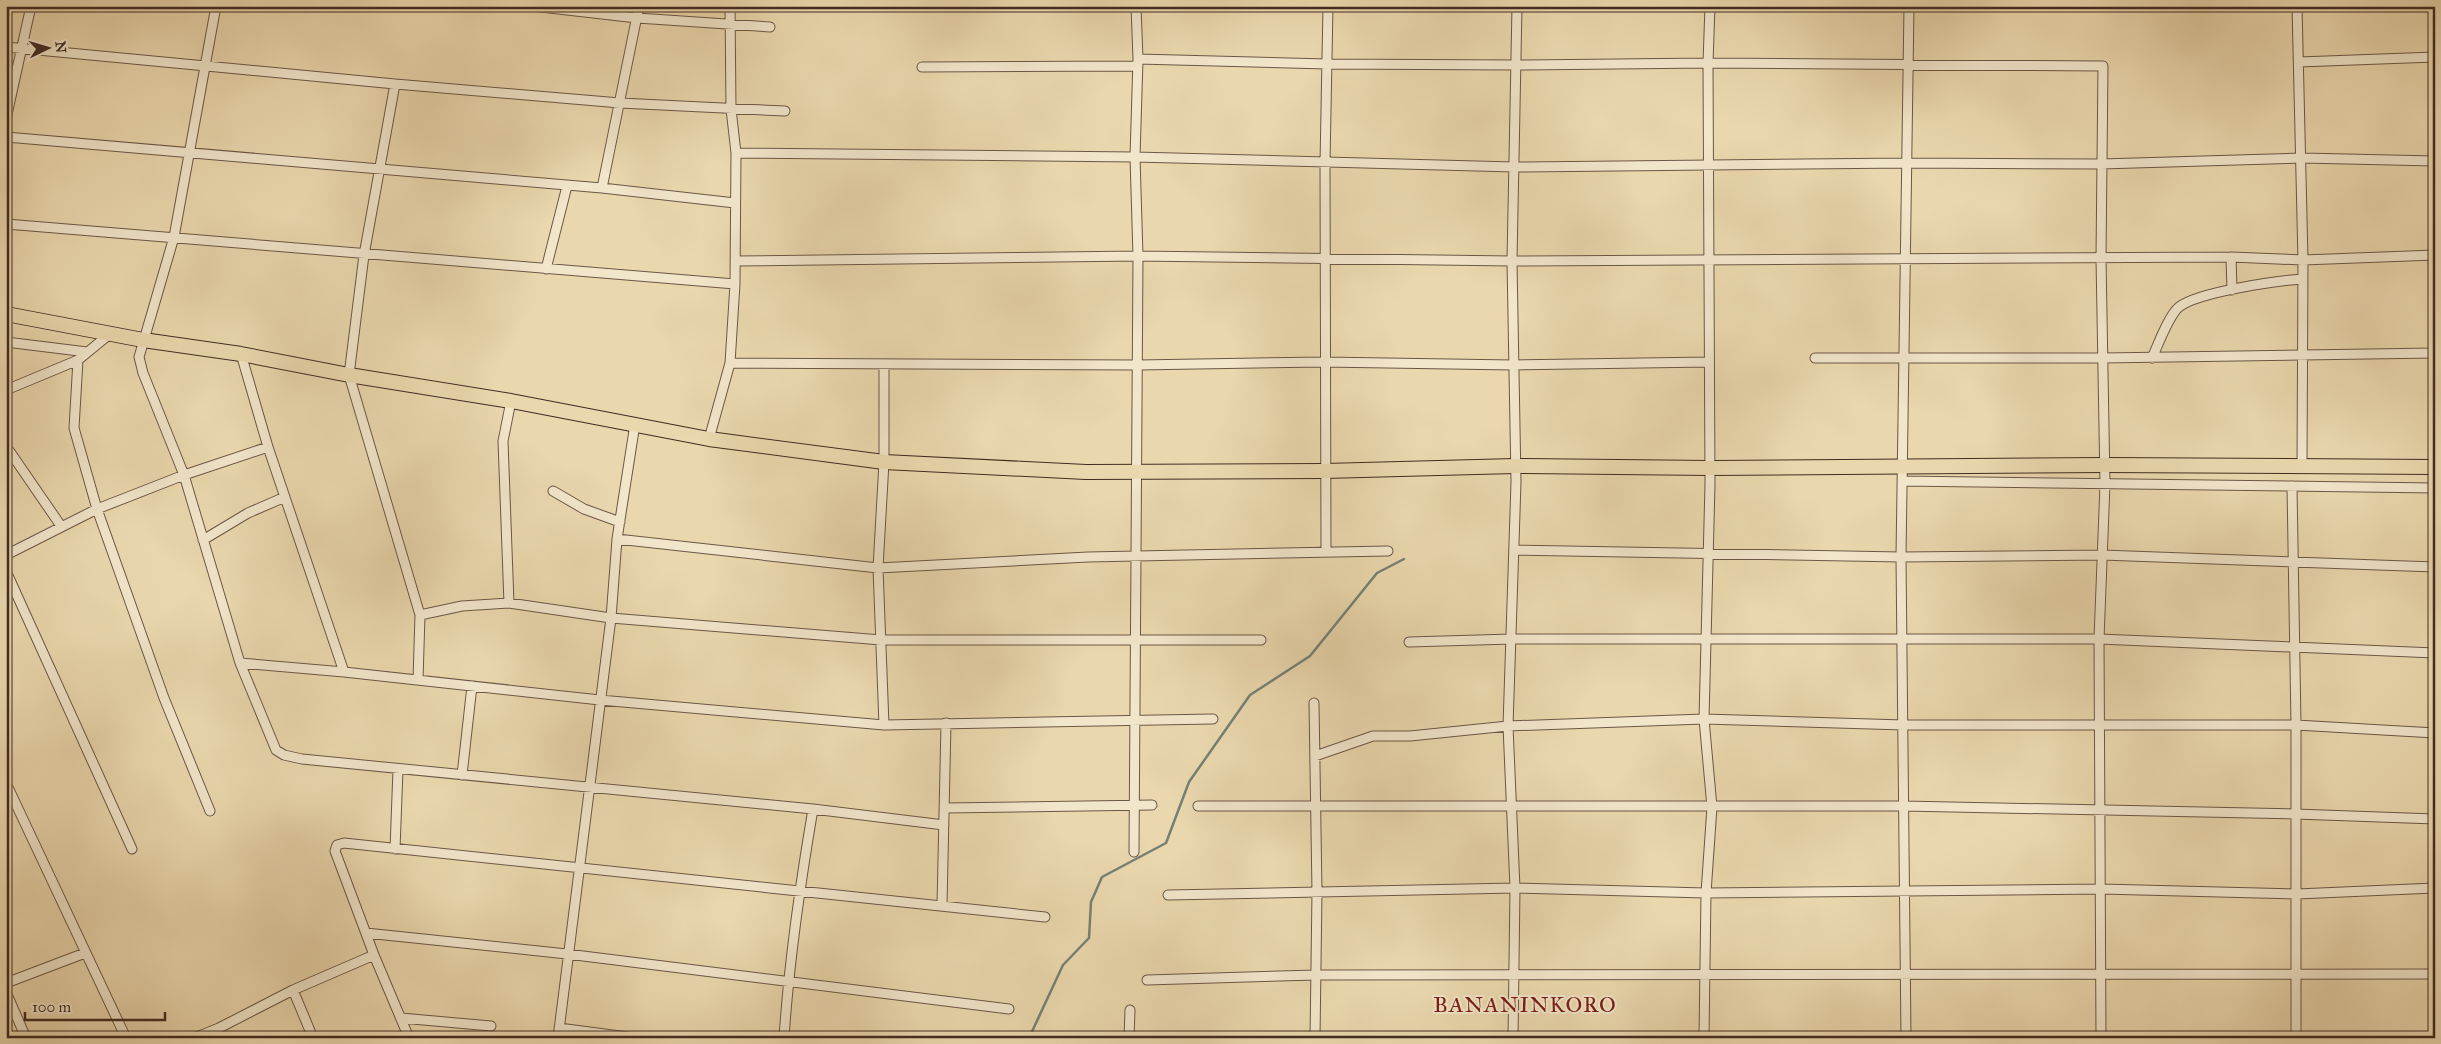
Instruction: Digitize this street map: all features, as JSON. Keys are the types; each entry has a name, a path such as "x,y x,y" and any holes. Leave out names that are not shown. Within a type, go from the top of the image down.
{"highway":[{"path":"6,314 143,340 241,354 349,375 511,401 709,440 884,462 1086,472 1324,471 1516,466 1710,468 1902,475 2104,465 2435,467"}],"street":[{"path":"6,119 30,6"},
{"path":"216,6 174,237 139,356 143,373 184,475 240,663 276,750 284,756 813,809 944,825"},
{"path":"532,6 637,18 770,27"},
{"path":"602,188 639,6"},
{"path":"709,440 730,363 735,284 736,154 731,109 730,6"},
{"path":"1134,852 1133,719 1138,472 1138,256 1135,158 1138,63 1136,6"},
{"path":"1326,551 1324,362 1328,6"},
{"path":"1513,1038 1515,888 1513,806 1508,726 1516,466 1512,261 1517,6"},
{"path":"1704,1038 1706,893 1712,807 1704,719 1710,468 1708,63 1710,6"},
{"path":"1906,1038 1904,726 1900,640 1910,6"},
{"path":"2297,6 2302,158 2304,356 2302,466"},
{"path":"6,47 395,84 620,102 786,111"},
{"path":"2299,62 2435,57"},
{"path":"922,67 1138,63 1516,65 1708,63 2104,66 2101,258 2105,484 2099,639 2101,1038"},
{"path":"395,84 364,255 349,375 420,615 418,680"},
{"path":"6,137 602,188 735,203"},
{"path":"736,154 1135,158 1514,167 1907,163 2101,164 2302,158 2435,161"},
{"path":"546,270 567,186"},
{"path":"6,224 546,270 735,284"},
{"path":"735,261 1138,256 1512,261 1709,258 2232,258 2303,260 2435,255"},
{"path":"2232,258 2232,290"},
{"path":"2152,358 2171,316 2179,306 2196,299 2232,290 2302,278"},
{"path":"6,390 78,360 111,333"},
{"path":"6,342 87,352"},
{"path":"1815,358 2152,358 2435,353"},
{"path":"241,354 268,447 344,672"},
{"path":"78,360 74,428 97,509 164,698 210,811"},
{"path":"730,363 1138,365 1324,362 1513,365 1709,362"},
{"path":"884,364 884,462 878,568 884,725"},
{"path":"509,603 503,441 511,401"},
{"path":"558,1038 567,954 611,618 617,539 635,424"},
{"path":"6,446 61,526"},
{"path":"6,555 97,509 184,475 268,447"},
{"path":"1902,475 2105,484 2435,488"},
{"path":"2292,486 2296,649 2296,1038"},
{"path":"553,491 584,509 620,522"},
{"path":"203,540 248,512 285,497"},
{"path":"617,539 878,568 1135,556 1388,551"},
{"path":"1514,550 1901,556 2102,555 2435,567"},
{"path":"6,571 132,849"},
{"path":"420,615 462,606 509,603 611,618 881,640 1260,640"},
{"path":"1409,642 1512,639 2099,639 2296,649 2435,653"},
{"path":"240,663 344,672 600,700 884,725 1213,719"},
{"path":"462,775 472,686"},
{"path":"1314,703 1314,805 1317,892 1315,1038"},
{"path":"1315,756 1373,736 1410,736 1508,726 1704,719 1904,726 2296,725 2435,733"},
{"path":"942,905 946,723"},
{"path":"395,849 398,768"},
{"path":"6,783 126,1038"},
{"path":"945,808 1152,805"},
{"path":"1198,806 1904,806 2295,814 2435,819"},
{"path":"784,1038 788,980 799,892 813,809"},
{"path":"408,1038 335,851 337,845 344,843 1045,917"},
{"path":"1168,895 1515,888 1706,893 1905,889 2101,889 2297,894 2435,888"},
{"path":"366,933 788,980 1009,1009"},
{"path":"6,984 85,953"},
{"path":"194,1038 219,1028 293,990 374,955"},
{"path":"1146,980 1316,974 2435,974"},
{"path":"293,990 313,1038"},
{"path":"6,992 26,1038"},
{"path":"1129,1038 1130,1010"},
{"path":"401,1018 491,1026"},
{"path":"219,1028 224,1038"},
{"path":"559,1028 635,1038"}],"waterway":[{"path":"1029,1038 1063,965 1089,938 1091,902 1102,877 1166,843 1189,782 1250,695 1310,656 1377,573 1404,559"}],"district":[{"name":"BANANINKORO","path":"1525,1004"}]}
